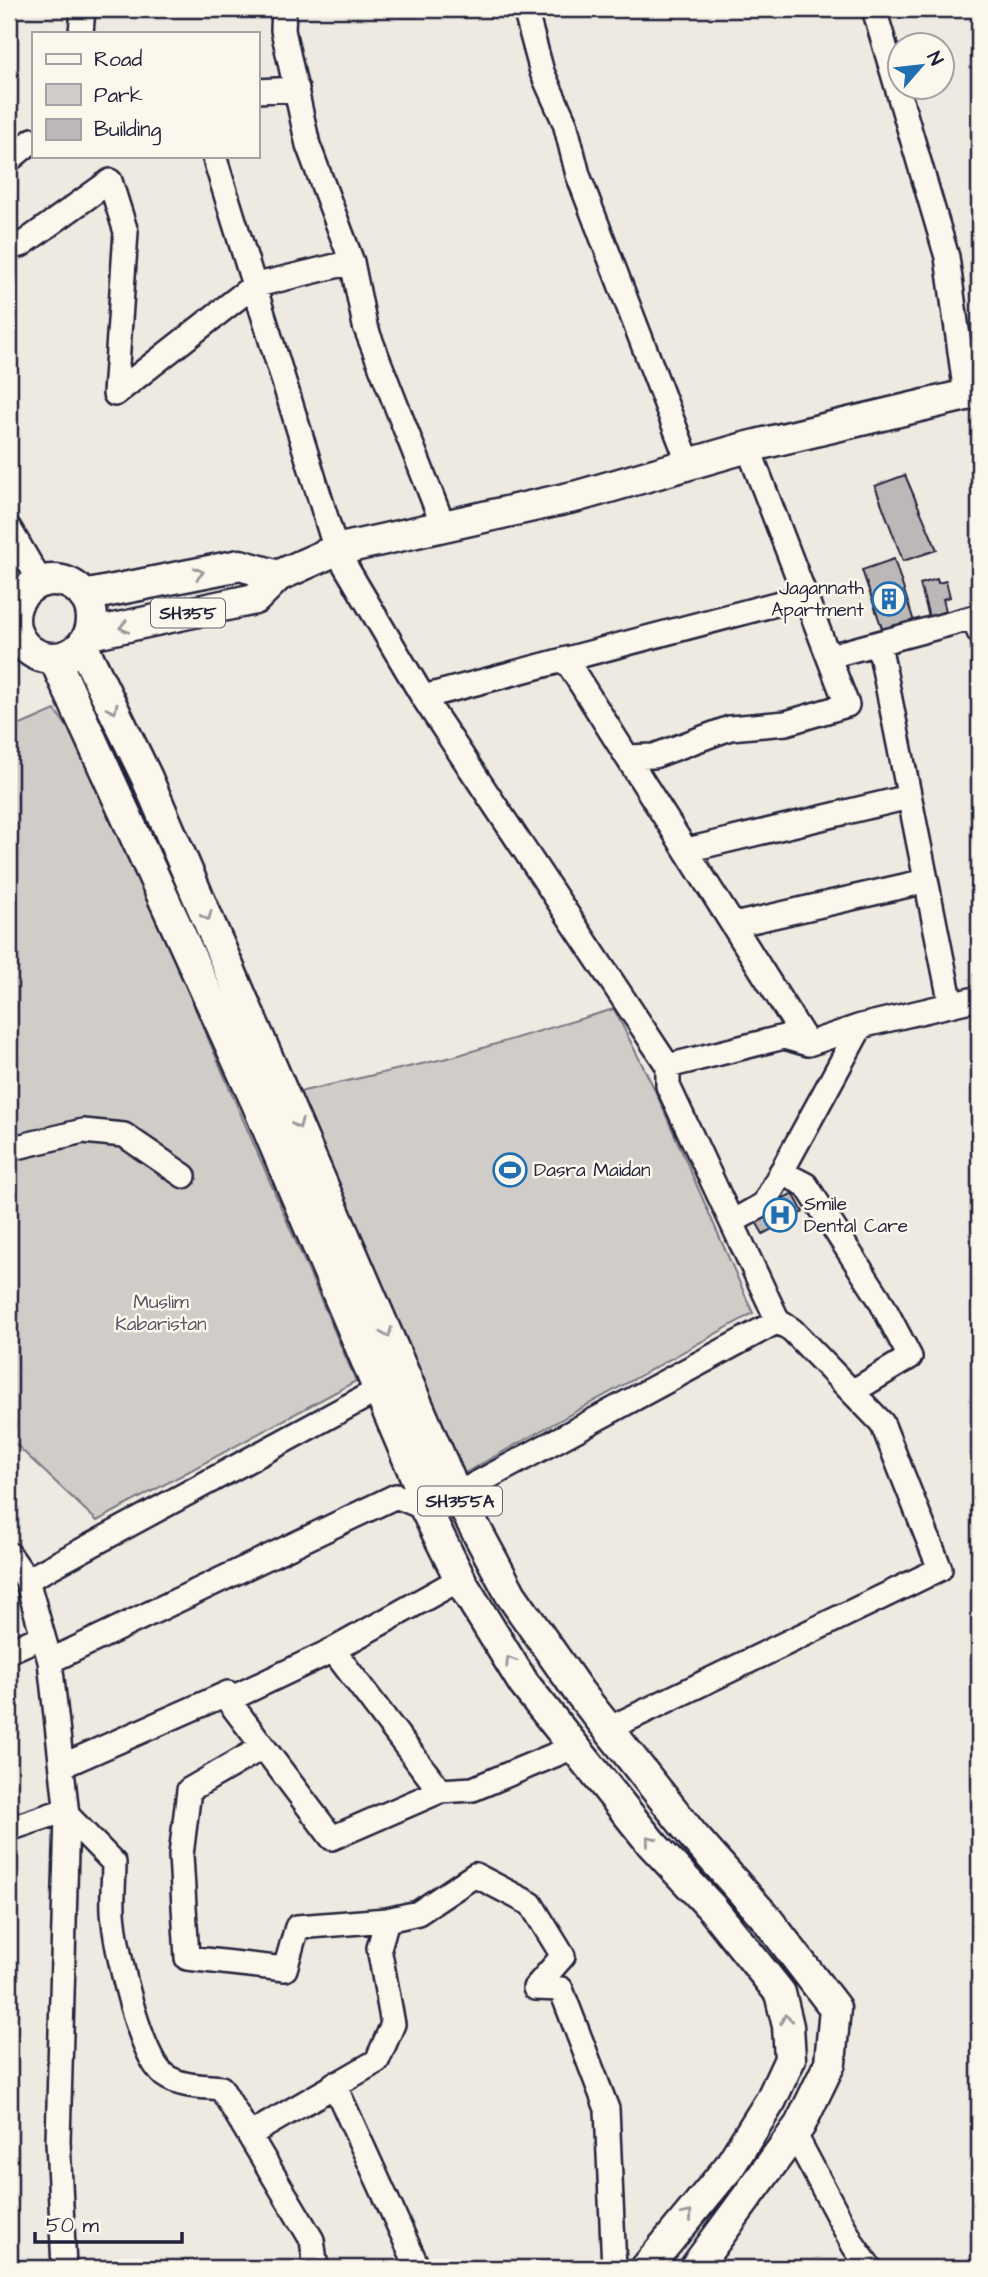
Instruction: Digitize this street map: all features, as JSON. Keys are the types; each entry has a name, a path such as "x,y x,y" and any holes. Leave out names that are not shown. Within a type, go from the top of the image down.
{"main road":[{"path":"278,576 336,550 578,496 748,447 973,394"},
{"name":"SH355","path":"55,660 86,641 255,599 278,576 240,565 84,596"},
{"path":"55,660 32,651 13,620 27,588 40,582 61,581 84,596 91,615 86,641"},
{"name":"SH355A","path":"86,641 457,1494 511,1595 579,1692 694,1838 750,1900 835,2008 830,2063 794,2133 695,2268"},
{"name":"SH355A","path":"55,660 226,1034 380,1389 424,1496 425,1508 460,1579 524,1684 652,1844 718,1916 780,1993 788,2026 790,2059 761,2116 730,2166 646,2268"},
{"path":"226,1034 252,1020"},
{"path":"425,1508 457,1494"},
{"path":"576,1746 610,1728"},
{"path":"718,1916 750,1900"},
{"path":"761,2116 794,2133"}],"street":[{"path":"81,32 83,9"},
{"path":"284,9 283,30 308,145 352,262 365,326 443,525"},
{"path":"525,9 542,72 565,123 578,175 689,464"},
{"path":"874,9 947,257 973,394"},
{"path":"259,91 297,89"},
{"path":"9,160 32,141"},
{"path":"215,158 336,550 423,697 668,1066 668,1086 778,1321 792,1330 882,1423 940,1569 610,1728"},
{"path":"9,246 21,245 110,181 126,232 115,394 253,286 352,262"},
{"path":"627,757 654,756 730,729 786,723 847,705 748,447"},
{"path":"9,528 40,582"},
{"path":"423,697 806,596"},
{"path":"830,656 978,622"},
{"path":"879,645 951,1005"},
{"path":"566,660 808,1044"},
{"path":"687,850 909,797"},
{"path":"734,925 926,881"},
{"path":"668,1066 784,1037 808,1044 860,1027 979,998"},
{"path":"732,1222 764,1204 860,1027"},
{"path":"9,1149 83,1131 124,1135 184,1176"},
{"path":"781,1172 806,1185 879,1298 910,1357 852,1392"},
{"path":"457,1494 778,1321"},
{"path":"27,1580 380,1389"},
{"path":"50,1661 396,1496 425,1508"},
{"path":"9,1554 27,1580 50,1661 67,1815 58,2141 64,2268"},
{"path":"228,1700 333,1650 460,1579"},
{"path":"9,1651 43,1636"},
{"path":"333,1650 440,1791"},
{"path":"62,1766 228,1693 228,1700 332,1838 440,1791 473,1789 576,1746"},
{"path":"263,1748 189,1790 181,1855 187,1958 285,1969 297,1927 387,1920 418,1913 475,1875 531,1904 563,1956 535,1988 561,1989 607,2109 614,2268"},
{"path":"9,1829 63,1811 114,1863 113,1919 120,1967 148,2053 163,2074 180,2084 221,2088 312,2240 316,2268"},
{"path":"249,2134 377,2061 393,2025 379,1948 387,1920"},
{"path":"334,2084 418,2268"},
{"path":"794,2133 855,2246 870,2268"}],"green space":[{"name":"Muslim Kabaristan","path":"55,710 83,749 356,1381 97,1521 9,1438 9,730"},
{"name":"Dasra Maidan","path":"614,1009 653,1086 753,1313 454,1479 299,1092 452,1057"}],"building":[{"path":"905,475 937,550 903,561 875,486"},
{"name":"Jagannath Apartment","path":"894,559 916,628 885,637 862,570"},
{"path":"937,579 938,583 946,581 950,597 943,599 946,611 929,617 920,584"},
{"path":"793,1193 803,1212 763,1234 752,1215"}],"place":[{"name":"Jagannath Apartment","path":"889,599"},
{"name":"Dasra Maidan","path":"510,1170"},
{"name":"Smile Dental Care","path":"780,1215"}]}
